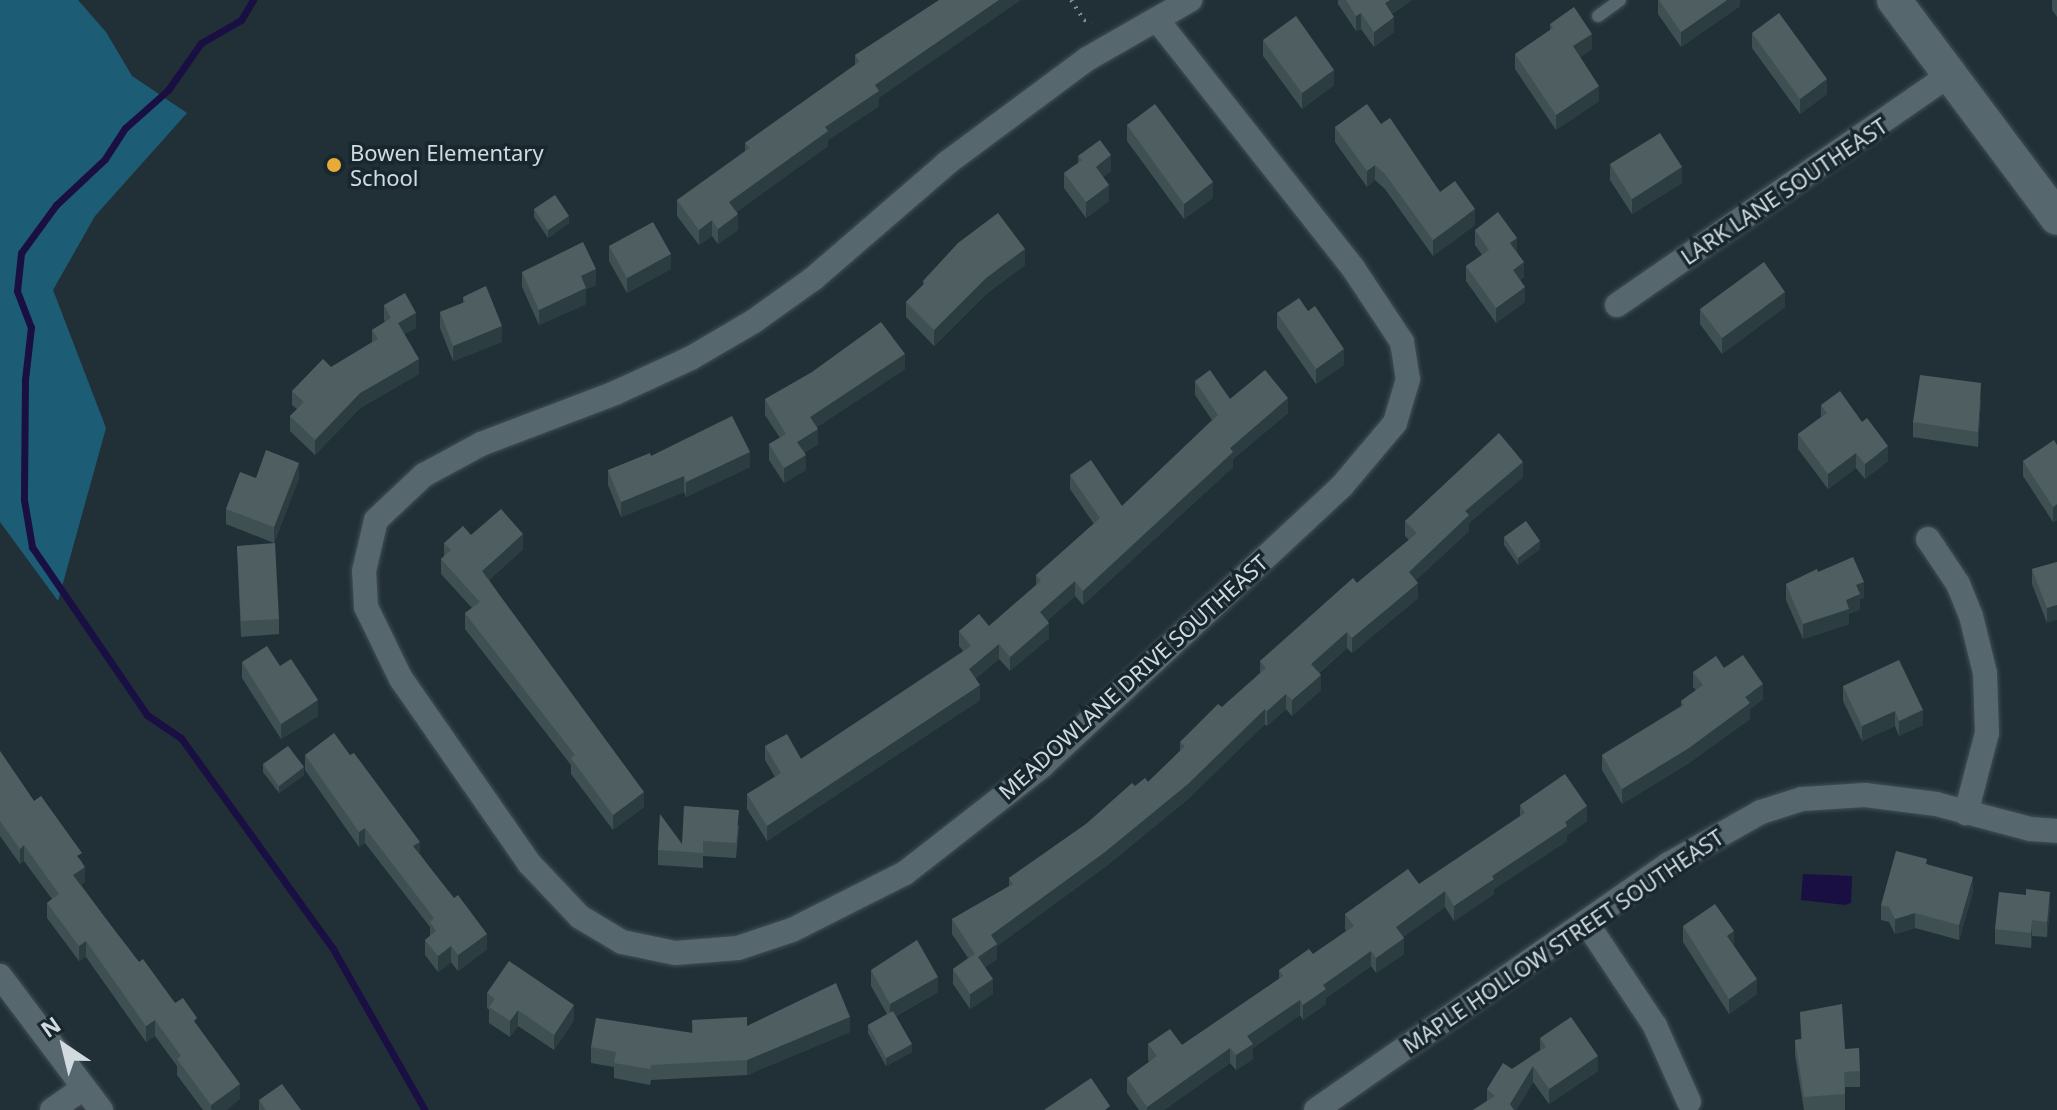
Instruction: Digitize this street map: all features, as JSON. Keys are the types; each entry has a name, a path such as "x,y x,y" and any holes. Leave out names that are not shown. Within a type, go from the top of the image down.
{"main road":[{"path":"1894,0 2057,218"}],"street":[{"name":"MEADOWLANE DRIVE SOUTHEAST","path":"1158,21 1353,268 1402,342 1408,379 1395,423 1342,486 1042,766 905,873 792,930 738,948 675,953 622,942 580,917 529,863 401,679 366,607 364,571 376,520 424,475 481,444 628,387 691,358 754,321 814,278 959,154 1087,59 1190,0"},
{"name":"LARK LANE SOUTHEAST","path":"1617,305 1950,74"},
{"path":"1928,539 1958,584 1971,616 1986,684 1987,733 1966,813"},
{"name":"MAPLE HOLLOW STREET SOUTHEAST","path":"1316,1110 1669,864 1741,820 1802,799 1865,795 1936,804 2030,829 2057,831"},
{"path":"1586,922 1655,1026 1689,1102"},
{"path":"0,976 101,1110"},
{"path":"52,1110 84,1088"}],"lane":[{"path":"1598,16 1620,0"}],"path":[{"path":"1071,0 1084,20 1091,23"}],"shaded area":[{"path":"0,0 78,0 106,32 132,76 187,113 95,216 53,290 106,428 58,601 0,522"},
{"path":"1803,874 1852,876 1851,903 1801,900"}],"building":[{"path":"939,0 999,0 875,85 879,91 825,127 828,131 729,202 738,214 718,229 712,220 699,230 677,200 750,148 745,143 859,62 855,55"},
{"path":"1346,0 1390,0 1385,3 1394,17 1374,32 1361,13 1356,16"},
{"path":"1659,0 1727,0 1681,32"},
{"path":"1574,7 1592,34 1573,46 1599,86 1556,115 1515,54 1553,28 1550,24"},
{"path":"1779,13 1827,79 1800,99 1752,33"},
{"path":"1296,16 1334,70 1302,93 1263,40"},
{"path":"1155,104 1213,182 1184,204 1127,125"},
{"path":"1367,104 1381,124 1390,118 1440,192 1455,181 1475,209 1433,240 1385,174 1375,165 1367,171 1335,127"},
{"path":"1660,133 1682,167 1632,199 1610,164"},
{"path":"1100,140 1111,155 1096,167 1109,185 1086,202 1064,173 1082,160 1078,156"},
{"path":"555,195 569,216 548,230 534,209"},
{"path":"1498,212 1517,238 1510,243 1524,262 1513,270 1525,287 1496,308 1466,266 1489,250 1475,230"},
{"path":"998,213 1025,249 986,278 934,330 906,302 958,243"},
{"path":"653,222 671,254 627,278 609,246"},
{"path":"583,242 596,269 581,276 586,288 539,310 522,272"},
{"path":"1764,262 1785,292 1722,338 1700,309"},
{"path":"486,286 502,326 453,346 440,312 465,302 463,297"},
{"path":"405,293 416,313 398,323 419,359 360,393 315,440 290,416 304,402 292,391 323,359 331,367 378,339 372,330 391,318 384,305"},
{"path":"1299,298 1308,311 1315,306 1344,349 1316,369 1277,313"},
{"path":"881,322 905,354 810,417 818,429 797,442 806,455 784,468 769,444 786,434 765,399 812,372"},
{"path":"1210,370 1230,399 1265,370 1288,398 1230,448 1233,452 1083,591 1075,581 1040,612 1049,623 1010,657 999,644 969,669 980,685 767,826 747,794 781,773 765,746 787,734 801,759 971,646 959,631 979,614 989,626 1041,581 1036,575 1100,518 1070,475 1091,460 1122,506 1218,415 1195,381"},
{"path":"1920,375 1981,383 1978,432 1913,422"},
{"path":"1840,391 1862,422 1867,418 1888,446 1865,464 1856,453 1828,474 1798,434 1827,413 1821,405"},
{"path":"732,416 750,452 686,482 684,476 621,502 608,470 650,453 651,456"},
{"path":"1499,433 1523,462 1465,511 1469,515 1409,572 1418,583 1352,638 1347,632 1311,664 1321,675 1292,700 1286,694 1267,711 1265,709 1188,784 1105,852 991,935 997,944 978,957 993,979 970,994 953,969 975,954 952,919 1013,884 1009,878 1086,824 1132,783 1135,786 1145,778 1148,782 1185,746 1180,742 1218,704 1222,707 1266,668 1260,661 1353,578 1357,583 1417,533 1405,521"},
{"path":"2054,440 2057,445 2057,504 2053,507 2023,461"},
{"path":"266,450 299,463 274,527 226,509 240,472 256,478"},
{"path":"501,509 523,534 482,571 644,792 613,815 571,758 575,755 465,613 480,602 441,559 451,550 444,543 463,526 471,535"},
{"path":"1526,521 1540,541 1518,558 1504,537"},
{"path":"275,543 279,619 241,621 237,546"},
{"path":"1853,557 1864,582 1856,585 1860,594 1846,600 1849,609 1803,624 1786,584"},
{"path":"2057,562 2057,605 2047,608 2032,569"},
{"path":"267,646 280,666 291,659 318,700 281,724 242,662"},
{"path":"1743,655 1763,684 1745,697 1750,703 1689,748 1622,789 1602,755 1684,705 1681,701 1703,685 1693,672 1716,656 1724,668"},
{"path":"1899,660 1923,710 1899,721 1895,711 1862,726 1843,686"},
{"path":"334,733 350,755 354,753 420,842 413,846 454,898 458,895 487,934 458,955 451,946 438,956 425,940 436,931 430,922 434,918 365,828 359,832 305,755"},
{"path":"288,746 304,767 279,786 263,764"},
{"path":"0,751 34,801 41,796 82,853 77,856 85,867 73,875 139,962 143,959 175,1003 183,998 197,1018 194,1021 240,1084 211,1105 177,1059 181,1056 155,1020 146,1026 86,941 79,946 47,903 59,894 24,845 20,849 0,821"},
{"path":"1565,774 1587,806 1565,822 1567,826 1492,876 1494,879 1454,906 1445,891 1396,927 1404,938 1376,958 1371,951 1323,985 1326,989 1303,1005 1300,1000 1247,1036 1253,1044 1236,1055 1230,1048 1147,1107 1127,1078 1157,1056 1148,1044 1170,1029 1182,1045 1283,976 1279,970 1309,949 1313,954 1354,926 1345,914 1408,869 1419,884 1525,813 1520,805"},
{"path":"684,806 739,810 736,843 703,841 703,853 658,850 660,814 682,844"},
{"path":"1896,851 1927,859 1926,864 1973,877 1959,925 1915,913 1895,919 1889,907 1881,905"},
{"path":"2026,889 2050,892 2047,922 2032,920 2031,933 1995,929 1999,892 2026,895"},
{"path":"1715,904 1734,931 1727,936 1757,979 1729,999 1683,926"},
{"path":"917,940 938,977 890,1004 871,970"},
{"path":"509,961 574,1005 554,1035 518,1010 510,1021 489,1007 495,999 487,993"},
{"path":"836,983 850,1017 747,1060 651,1065 650,1069 614,1063 616,1052 591,1047 596,1018 693,1033 692,1020 747,1017 747,1026"},
{"path":"1842,1004 1845,1049 1859,1048 1860,1071 1844,1072 1845,1094 1804,1097 1795,1040 1802,1039 1800,1012"},
{"path":"893,1011 912,1044 886,1058 868,1025"},
{"path":"1571,1017 1598,1056 1549,1089 1533,1066 1510,1104 1514,1110 1473,1110 1495,1096 1487,1089 1503,1063 1512,1069 1546,1047 1540,1038"},
{"path":"1091,1078 1110,1106 1105,1110 1044,1110"},
{"path":"282,1084 301,1110 266,1110 259,1100"}],"waterway":[{"path":"253,0 241,20 201,43 168,90 125,128 105,159 56,205 21,253 17,291 31,327 25,380 24,500 32,547 147,715 181,738 333,949 425,1110"}],"place":[{"name":"Bowen Elementary School","path":"334,165"}]}
